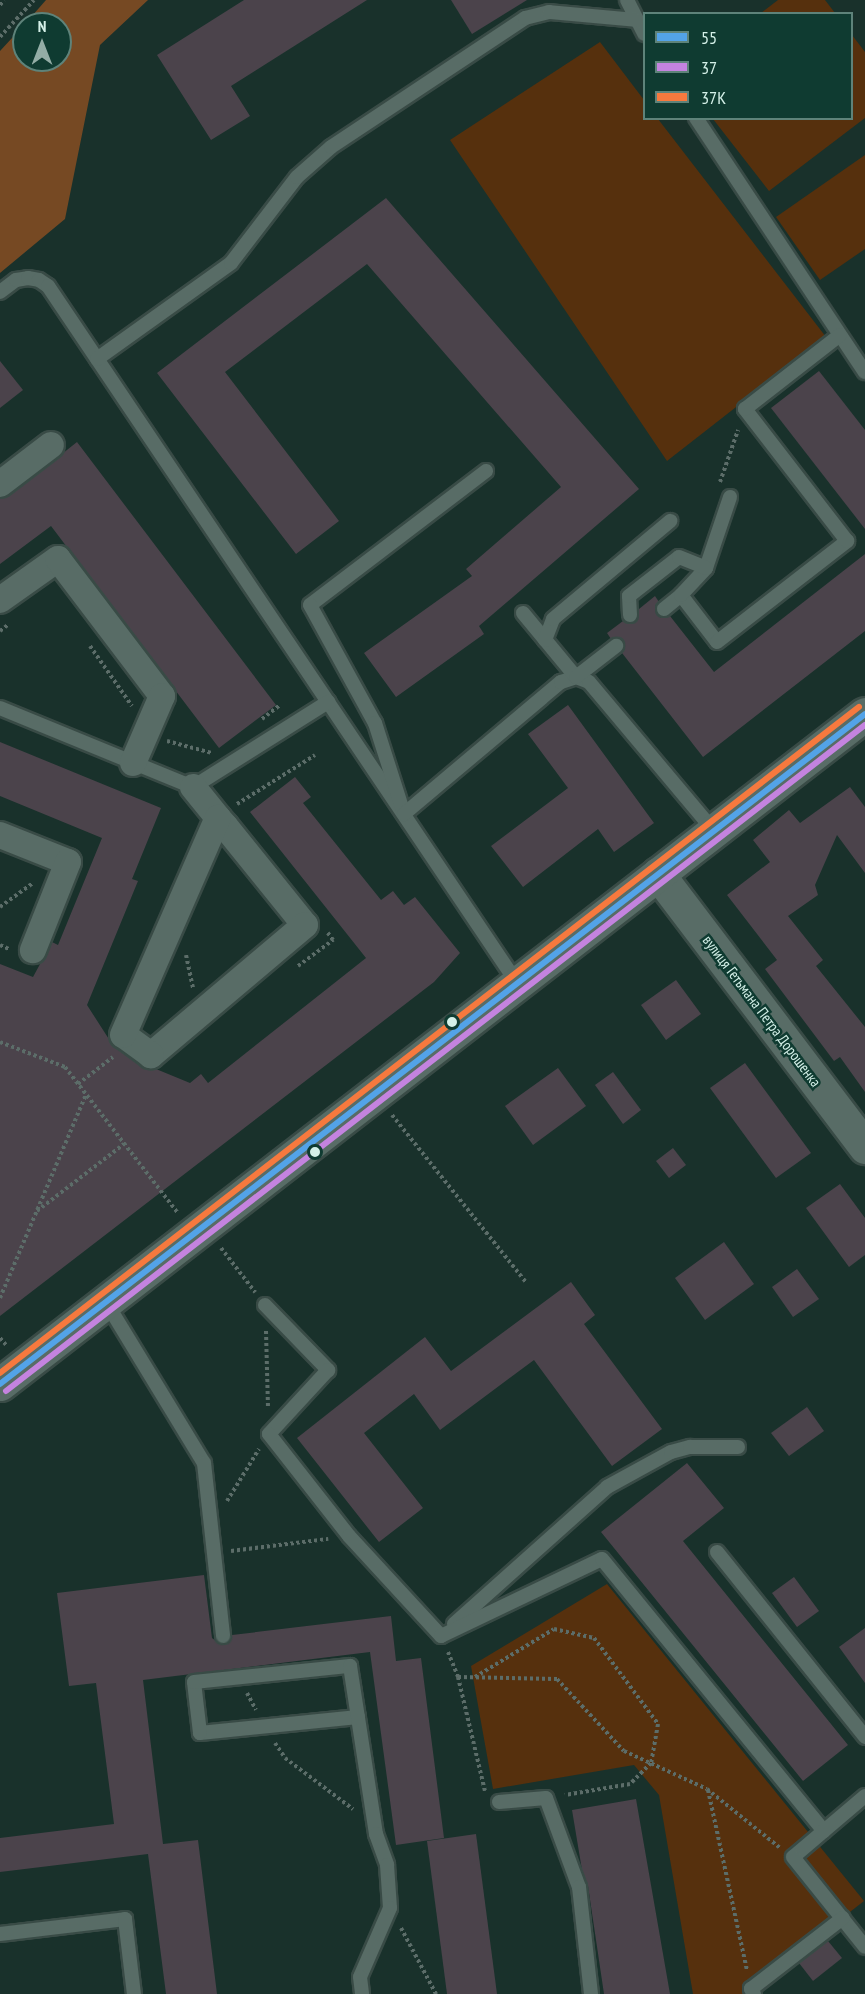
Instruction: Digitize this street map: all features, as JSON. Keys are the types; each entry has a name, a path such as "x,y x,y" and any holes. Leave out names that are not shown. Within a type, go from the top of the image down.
{"main road":[{"path":"0,1384 106,1302 193,1222 375,1093 865,714"},
{"name":"вулиця Гетьмана Петра Дорошенка","path":"658,874 865,1147"}],"street":[{"path":"0,484 51,446"},
{"path":"9,609 58,559 162,696 133,763"},
{"path":"193,787 305,925 151,1055 123,1035 218,818"},
{"path":"0,835 68,862 33,950"}],"lane":[{"path":"627,0 643,30"},
{"path":"97,359 231,263 297,177 331,147 525,18 549,12 637,20"},
{"path":"697,120 865,372"},
{"path":"0,292 16,280 28,278 39,280 48,286 517,983"},
{"path":"681,596 717,642 847,541 744,409 840,335"},
{"path":"404,814 375,723 310,605 486,471"},
{"path":"664,609 681,596 706,568 730,496"},
{"path":"546,640 553,619 670,521"},
{"path":"630,615 629,596 679,557 706,568"},
{"path":"523,613 576,677 589,682 714,831"},
{"path":"404,814 561,682 576,677 616,646"},
{"path":"0,708 193,787 328,702"},
{"path":"106,1302 204,1463 223,1636"},
{"path":"266,1305 328,1370 269,1434 349,1536 441,1636"},
{"path":"441,1636 607,1486 671,1452 690,1447 738,1447"},
{"path":"717,1552 865,1737"},
{"path":"441,1636 602,1559 824,1831"},
{"path":"358,1717 200,1733 194,1682 231,1675 350,1666 375,1825 387,1865 390,1908 360,1977 362,1994"},
{"path":"865,1796 793,1857 865,1947"},
{"path":"499,1802 546,1798 579,1887 591,1994"},
{"path":"752,1991 843,1918"},
{"path":"0,1934 124,1919 134,1994"}],"path":[{"path":"0,5 4,0"},
{"path":"0,37 34,0"},
{"path":"0,631 9,609"},
{"path":"84,637 135,711"},
{"path":"253,726 280,705"},
{"path":"162,740 215,754"},
{"path":"0,907 35,881"},
{"path":"0,1042 65,1067 124,1144 266,1305 269,1434 212,1526"},
{"path":"78,1084 120,1053"},
{"path":"375,1093 526,1281"},
{"path":"0,1298 86,1094"},
{"path":"36,1212 124,1144"},
{"path":"214,1553 349,1536"},
{"path":"474,1678 554,1629 594,1638 658,1724 651,1763 630,1784 546,1798"},
{"path":"231,1675 285,1758 375,1825"},
{"path":"458,1677 557,1679 624,1751 707,1789 793,1857"},
{"path":"707,1789 752,1991"},
{"path":"390,1908 436,1994"}],"shaded area":[{"path":"46,0 148,0 100,45 65,219 0,273 0,51 12,38 12,72 72,72 72,12 36,12"},
{"path":"778,0 825,0 834,12 762,12"},
{"path":"853,36 865,52 865,118 769,191 714,120 853,120"},
{"path":"600,42 643,99 643,120 659,120 826,337 667,461 450,140"},
{"path":"865,155 865,249 820,280 776,217"},
{"path":"607,1584 864,1901 745,1994 693,1994 659,1795 634,1765 493,1789 471,1666"}],"building":[{"path":"244,0 367,0 231,86 250,116 211,140 157,55"},
{"path":"451,0 527,0 472,34"},
{"path":"386,198 639,489 479,626 484,634 396,697 364,653 472,576 466,569 561,487 367,264 225,372 339,521 296,554 157,373"},
{"path":"0,361 23,390 0,408"},
{"path":"819,371 865,430 865,529 771,408"},
{"path":"77,442 276,705 219,748 51,526 0,564 0,499 9,496"},
{"path":"865,554 865,631 703,757 622,653 623,641 619,638 611,639 607,633 623,621 630,624 635,622 639,609 655,596 659,602 655,606 657,614 661,618 670,616 714,672"},
{"path":"568,705 654,823 614,852 598,829 523,887 491,846 568,788 528,734"},
{"path":"0,742 161,808 132,879 138,881 87,1005 114,1047 143,1067 156,1069 190,1083 201,1074 208,1083 366,958 250,812 295,777 311,797 303,803 381,900 393,891 404,905 415,897 460,953 434,982 0,1316 0,964 33,977 52,942 58,945 102,838 0,796"},
{"path":"850,787 865,807 865,873 837,835 815,885 818,895 788,916 823,960 816,966 865,1027 865,1092 840,1057 834,1061 765,969 777,960 727,895 770,862 753,840 789,810 800,823"},
{"path":"676,980 701,1014 666,1040 641,1005"},
{"path":"745,1063 811,1153 776,1178 710,1088"},
{"path":"558,1068 586,1106 533,1145 505,1106"},
{"path":"613,1072 641,1110 623,1124 595,1085"},
{"path":"673,1148 686,1165 669,1178 656,1161"},
{"path":"840,1184 865,1218 865,1255 849,1267 806,1208"},
{"path":"724,1242 754,1284 705,1320 675,1278"},
{"path":"797,1269 819,1299 793,1317 772,1287"},
{"path":"571,1282 595,1315 584,1324 662,1429 612,1466 534,1360 440,1430 414,1394 364,1433 423,1508 379,1542 297,1438 425,1337 451,1371"},
{"path":"807,1407 824,1431 789,1456 771,1433"},
{"path":"687,1463 724,1508 683,1541 848,1745 803,1781 601,1532"},
{"path":"204,1575 212,1638 220,1644 229,1643 232,1635 391,1616 396,1661 421,1658 444,1838 396,1845 370,1652 143,1680 163,1844 198,1840 217,1994 166,1994 148,1854 0,1872 0,1838 114,1824 96,1683 69,1686 57,1593"},
{"path":"794,1577 819,1611 797,1627 772,1593"},
{"path":"865,1628 865,1683 839,1647"},
{"path":"636,1799 670,1994 604,1994 588,1886 582,1870 572,1810"},
{"path":"476,1834 497,1994 447,1994 427,1841"},
{"path":"828,1941 842,1958 813,1981 799,1963"}],"transit line":[{"name":"37К","path":"0,1373 859,707"},
{"name":"55","path":"0,1384 865,714"},
{"name":"37","path":"6,1391 865,725"}]}
